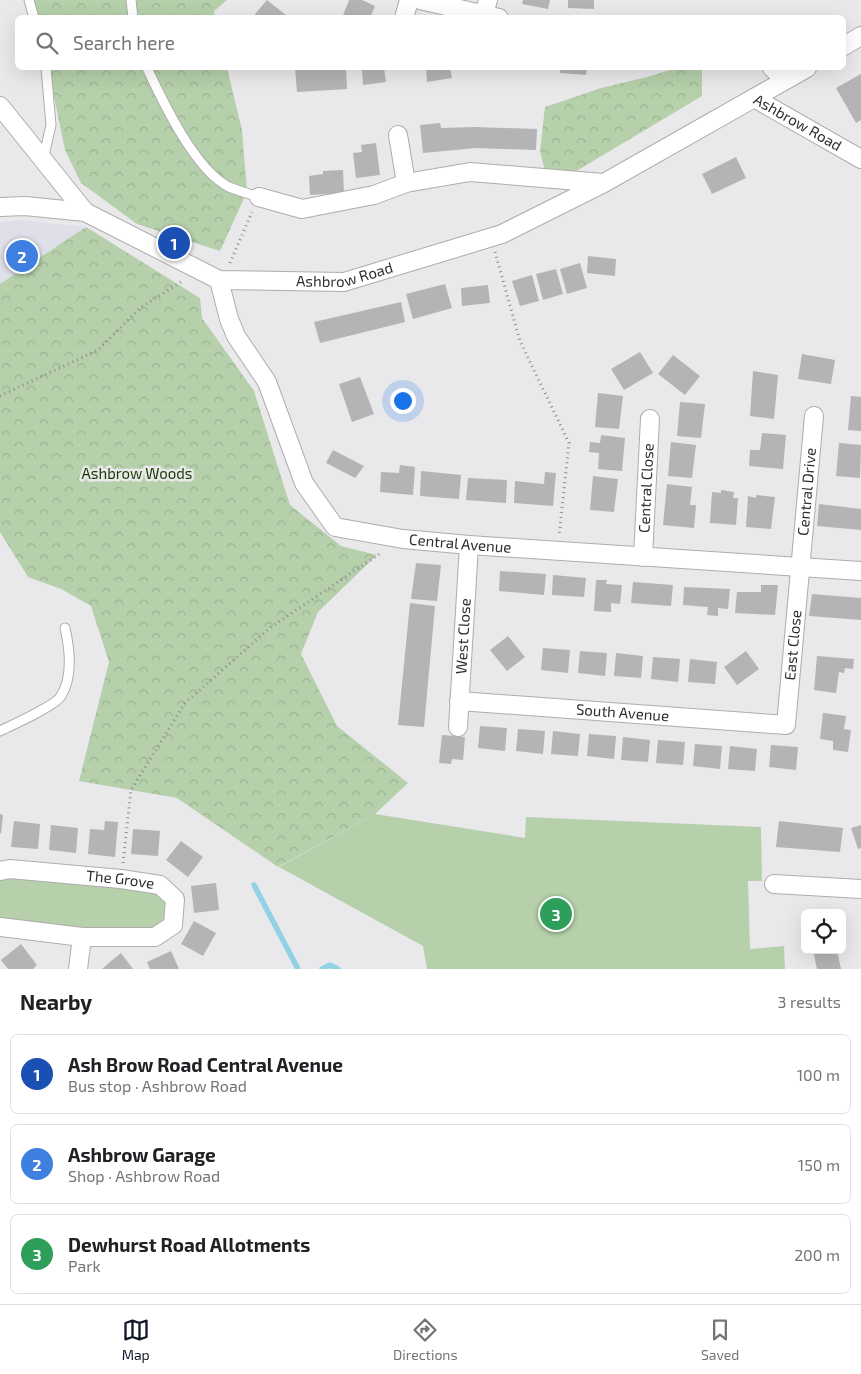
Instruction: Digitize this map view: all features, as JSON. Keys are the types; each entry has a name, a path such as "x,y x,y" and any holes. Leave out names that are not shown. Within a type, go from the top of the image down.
{"street":[{"path":"405,15 408,0"},
{"path":"420,0 491,11"},
{"path":"846,45 861,36"},
{"path":"774,70 785,80"},
{"path":"754,98 803,70"},
{"name":"Ashbrow Road","path":"0,207 25,206 85,212 221,280 344,282 491,237 604,183 754,98 861,159"},
{"name":"Ashbrow Road","path":"0,106 85,212"},
{"path":"398,135 406,184"},
{"path":"258,197 302,209 374,195 406,184 470,172 604,183"},
{"name":"Central Avenue","path":"221,280 229,319 236,336 267,382 304,483 335,527 403,539 469,545 861,571"},
{"name":"Central Drive","path":"798,567 814,416"},
{"name":"Central Close","path":"643,557 650,419"},
{"name":"West Close","path":"458,727 469,545"},
{"name":"East Close","path":"786,725 798,567"},
{"name":"South Avenue","path":"459,701 786,725"},
{"name":"The Grove","path":"0,872 10,869 121,879 160,885 175,899 173,925 155,937 82,937 0,927"},
{"path":"774,884 861,889"},
{"path":"78,969 82,937"}],"lane":[{"path":"29,0 33,15"},
{"path":"131,0 133,15"},
{"path":"43,160 51,125 46,70"},
{"path":"148,70 176,125 207,170 228,186 258,197"},
{"path":"0,731 60,698 69,677 69,645 65,628"}],"path":[{"path":"221,280 258,197"},
{"path":"491,237 520,342 569,442 557,551"},
{"path":"0,396 98,350 140,308 199,270"},
{"path":"121,879 131,790 185,703 271,627 403,539"}],"shaded area":[{"path":"19,220 86,227 0,284 0,222"}],"green space":[{"path":"34,0 227,0 214,11 215,15 37,15"},
{"path":"48,70 227,70 242,130 247,192 220,251 137,224 81,183 65,150"},
{"path":"670,70 702,70 702,96 573,173 545,171 540,151 545,107 601,88"},
{"name":"Ashbrow Woods","path":"86,227 200,298 202,318 254,391 290,505 341,546 377,555 318,612 301,654 337,726 408,783 375,814 278,867 177,798 79,781 109,662 91,606 61,589 28,577 0,532 0,284"},
{"path":"375,814 525,838 526,817 761,827 762,881 748,881 750,949 784,946 785,969 427,969 423,946 279,867"},
{"path":"0,871 121,879 175,899 173,925 155,937 0,927"}],"building":[{"path":"267,0 286,15 254,15"},
{"path":"349,0 362,0 375,6 371,15 343,15"},
{"path":"523,0 550,0 548,9 522,4"},
{"path":"568,0 594,0 594,9 568,8"},
{"path":"295,70 346,70 347,89 297,92"},
{"path":"362,70 384,70 386,82 363,85"},
{"path":"426,70 450,70 452,78 427,82"},
{"path":"560,70 587,70 586,75 560,73"},
{"path":"861,74 861,120 856,123 836,88"},
{"path":"440,123 441,128 537,129 536,150 476,148 423,153 420,125"},
{"path":"376,143 380,175 356,178 353,153 362,152 361,145"},
{"path":"736,157 746,178 712,194 702,174"},
{"path":"343,170 344,193 310,195 309,176 323,174 323,171"},
{"path":"588,256 616,259 615,276 587,273"},
{"path":"580,263 587,288 567,294 560,269"},
{"path":"556,269 563,294 543,300 536,274"},
{"path":"532,275 539,301 520,306 512,281"},
{"path":"445,284 452,308 413,319 406,294"},
{"path":"488,285 490,303 462,306 461,288"},
{"path":"401,302 405,322 320,343 314,322"},
{"path":"640,352 653,373 624,390 611,369"},
{"path":"802,354 835,360 831,384 798,379"},
{"path":"673,355 700,376 685,395 658,374"},
{"path":"753,371 778,375 774,419 750,416"},
{"path":"360,377 374,414 352,422 339,384"},
{"path":"598,393 623,396 619,429 595,427"},
{"path":"851,396 861,397 861,431 848,430"},
{"path":"680,402 705,404 701,438 677,436"},
{"path":"762,433 786,435 783,469 749,466 750,450 760,450"},
{"path":"601,435 625,438 622,471 598,469 599,453 589,452 590,442 600,443"},
{"path":"671,442 696,445 692,478 668,476"},
{"path":"839,443 861,445 860,478 836,476"},
{"path":"333,450 364,466 355,478 326,463"},
{"path":"400,465 415,467 413,495 380,492 381,472 399,473"},
{"path":"421,471 461,475 459,499 420,496"},
{"path":"545,472 556,473 553,506 514,503 515,481 544,484"},
{"path":"593,476 618,479 614,512 590,510"},
{"path":"468,478 507,480 506,503 466,500"},
{"path":"667,484 692,487 690,505 696,505 694,528 663,525"},
{"path":"721,490 734,492 733,498 738,498 736,525 710,523 712,492 721,493"},
{"path":"756,495 775,497 771,529 746,527 748,496 756,498"},
{"path":"819,504 861,509 861,530 817,526"},
{"path":"416,563 441,565 437,601 411,599"},
{"path":"500,571 546,574 544,595 499,591"},
{"path":"553,575 586,578 584,597 552,595"},
{"path":"596,580 607,580 606,584 622,585 620,604 611,603 611,612 594,611"},
{"path":"633,582 673,585 671,606 631,603"},
{"path":"761,585 778,585 775,615 735,613 737,592 761,592"},
{"path":"684,587 730,589 728,609 718,608 718,616 707,615 708,607 683,605"},
{"path":"812,594 861,598 861,620 809,616"},
{"path":"410,603 435,606 424,727 398,725"},
{"path":"508,636 525,657 507,671 490,650"},
{"path":"543,648 570,650 568,673 541,670"},
{"path":"580,651 607,653 605,676 578,673"},
{"path":"746,651 759,669 737,685 724,667"},
{"path":"616,653 643,656 641,678 614,676"},
{"path":"817,656 854,659 853,669 845,668 844,673 839,672 836,693 814,690"},
{"path":"653,657 680,659 678,682 651,679"},
{"path":"690,659 717,662 715,684 688,682"},
{"path":"823,713 846,716 844,729 851,730 848,752 833,750 833,741 820,739"},
{"path":"480,726 507,728 505,751 478,748"},
{"path":"518,729 545,731 543,754 516,751"},
{"path":"553,731 580,734 578,756 551,754"},
{"path":"589,734 616,736 614,759 587,756"},
{"path":"442,735 465,737 463,760 452,759 451,764 439,763"},
{"path":"623,737 650,740 648,762 621,760"},
{"path":"658,740 685,742 683,765 656,763"},
{"path":"695,744 722,746 720,769 693,766"},
{"path":"771,745 798,747 796,770 769,767"},
{"path":"730,746 757,749 755,771 728,769"},
{"path":"0,814 3,815 1,834 0,833"},
{"path":"14,821 40,824 38,849 11,847"},
{"path":"105,821 118,822 115,857 88,854 90,829 104,830"},
{"path":"779,821 843,828 840,852 776,847"},
{"path":"51,825 78,828 76,853 49,850"},
{"path":"861,825 861,848 858,849 851,828"},
{"path":"133,829 160,831 158,856 131,854"},
{"path":"181,841 203,857 188,877 166,860"},
{"path":"216,883 219,910 194,913 191,886"},
{"path":"194,921 216,933 203,956 181,944"},
{"path":"21,944 37,965 33,969 8,969 1,960"},
{"path":"171,951 179,969 150,969 147,962"},
{"path":"121,953 133,969 102,969 110,962"},
{"path":"814,954 838,954 841,969 817,969"}],"waterway":[{"path":"254,885 298,969"},
{"path":"322,969 330,965 338,969"}],"place":[{"name":"Ash Brow Road Central Avenue","path":"174,243"},
{"name":"Ashbrow Garage","path":"22,256"},
{"name":"Dewhurst Road Allotments","path":"556,914"}]}
